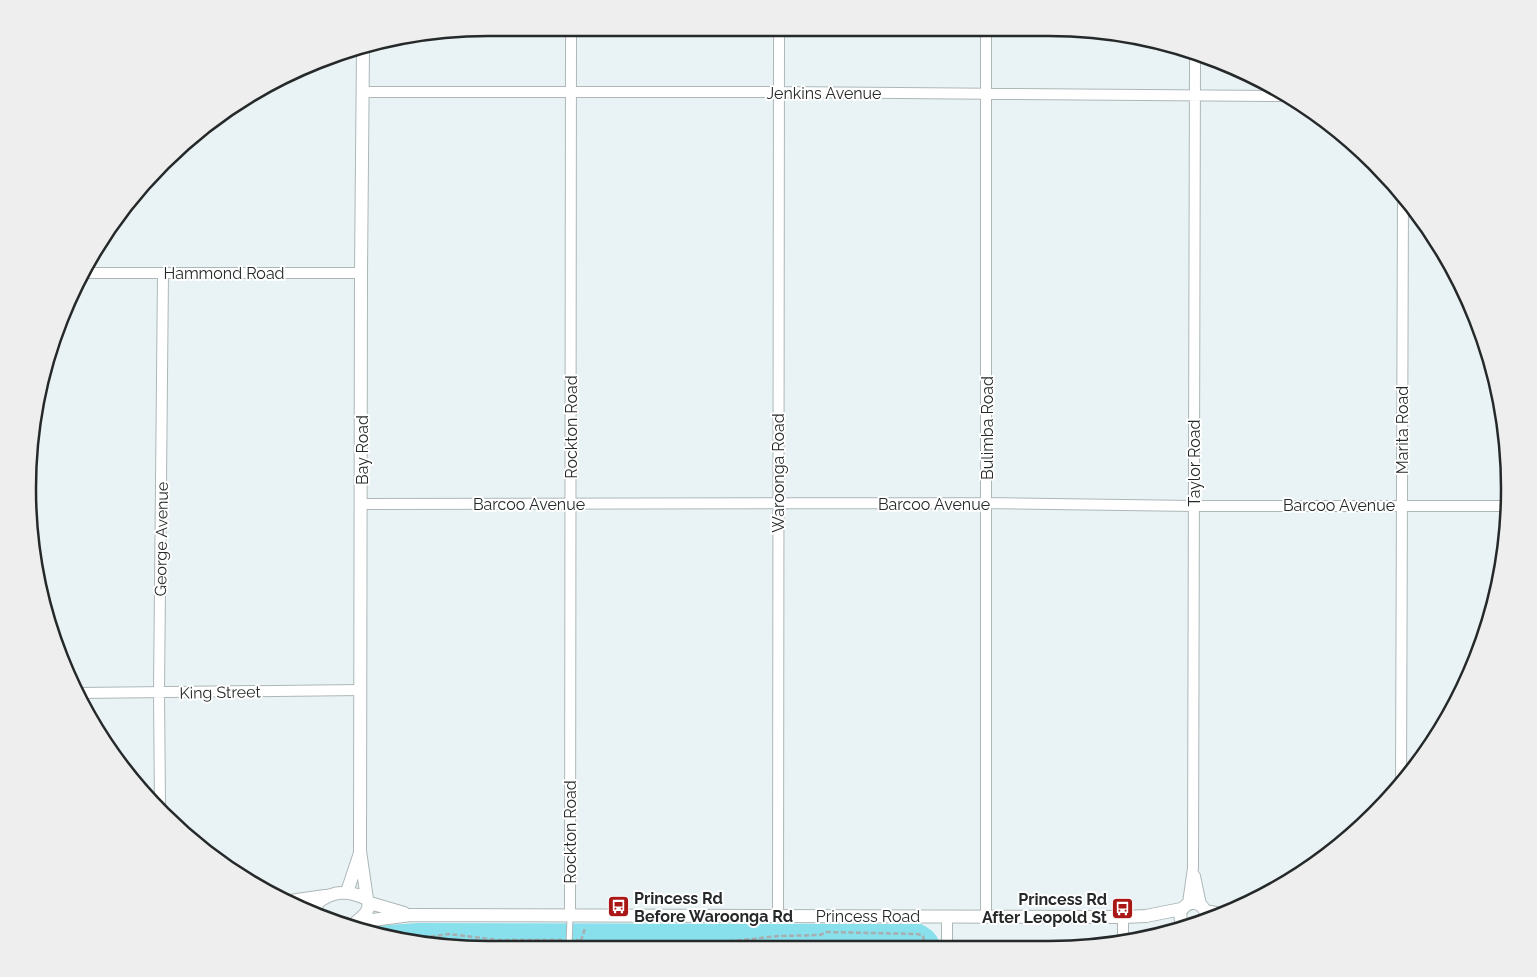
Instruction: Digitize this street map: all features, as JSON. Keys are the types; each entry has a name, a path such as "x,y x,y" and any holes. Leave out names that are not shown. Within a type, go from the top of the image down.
{"street":[{"name":"Rockton Road","path":"570,916 571,36"},
{"name":"Waroonga Road","path":"778,916 779,36"},
{"name":"Bulimba Road","path":"986,36 986,916"},
{"name":"Bay Road","path":"363,54 360,851 368,901"},
{"name":"Taylor Road","path":"1193,914 1195,60"},
{"name":"Jenkins Avenue","path":"364,92 779,92 1273,96"},
{"name":"Marita Road","path":"1401,772 1403,208"},
{"name":"Hammond Road","path":"91,273 361,273"},
{"name":"George Avenue","path":"160,799 163,273"},
{"name":"Barcoo Avenue","path":"362,504 987,503 1194,506 1402,504 1500,506"},
{"name":"King Street","path":"85,693 361,690"},
{"name":"Bay Road","path":"347,892 360,851"},
{"name":"Princess Road","path":"347,892 411,915"},
{"path":"300,900 347,892"},
{"path":"316,906 317,903 326,896"},
{"path":"356,921 367,913 368,901"},
{"name":"Princess Road","path":"360,922 411,915 1123,917 1193,914"},
{"path":"947,916 947,941"},
{"path":"1123,917 1123,934"}],"lane":[{"path":"569,941 570,916"}],"path":[{"path":"577,941 581,940 586,924"},
{"path":"791,930 791,936"},
{"path":"734,941 820,935 827,932 918,934 923,936 924,941"},
{"path":"429,937 449,934 522,941"}],"shaded area":[{"path":"418,923 921,924 929,928 938,941 488,941 429,937 375,926"}],"place":[{"name":"Princess Rd Before Waroonga Rd","path":"618,907"},
{"name":"Princess Rd After Leopold St","path":"1123,908"}]}
